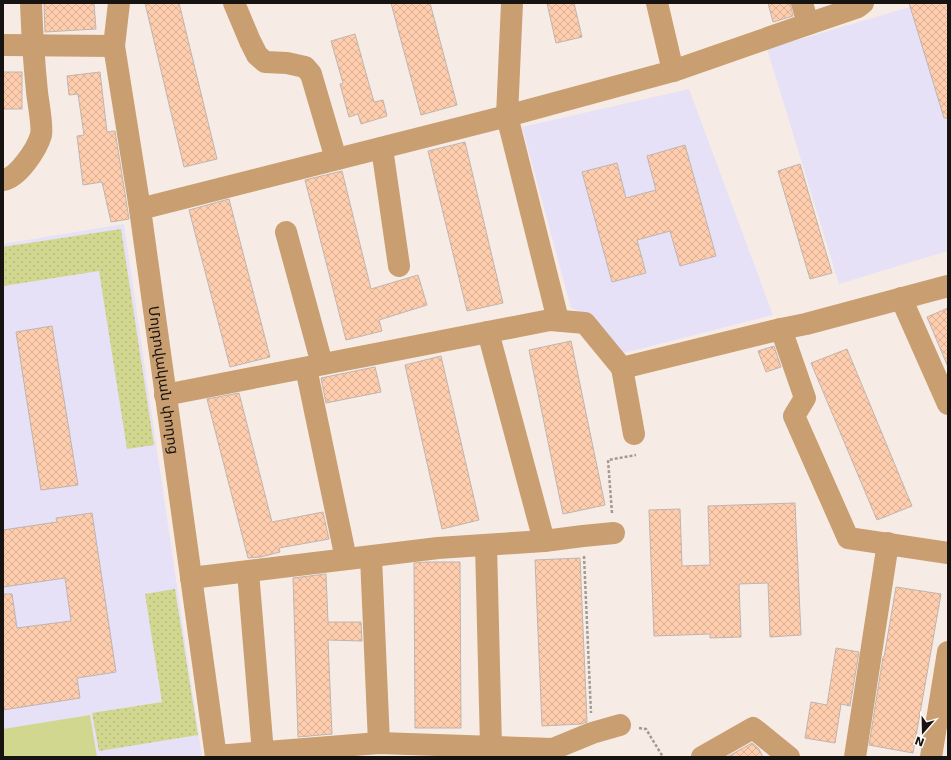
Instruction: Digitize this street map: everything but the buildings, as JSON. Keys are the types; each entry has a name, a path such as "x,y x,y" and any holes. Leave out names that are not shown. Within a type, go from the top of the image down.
{"street":[{"path":"3,180 8,179 25,164 36,148 41,133 32,46 31,3"},
{"name":"Մոլդովական փողոց","path":"118,3 114,46 140,209 216,757"},
{"path":"234,3 257,55 265,62 304,67 311,74 336,159"},
{"path":"512,3 507,116 558,320"},
{"path":"657,3 673,71"},
{"path":"802,3 808,24"},
{"path":"140,209 507,116 673,71 858,8 863,3"},
{"path":"3,45 114,46"},
{"path":"382,148 399,266"},
{"path":"286,232 314,366 346,560"},
{"path":"622,368 806,324 948,286"},
{"path":"900,298 948,404"},
{"path":"165,395 550,320 558,320 585,323 622,368 634,434"},
{"path":"781,329 805,398 794,416 848,538 948,553"},
{"path":"488,332 544,541"},
{"path":"191,578 438,548 544,541 614,533"},
{"path":"855,757 888,543"},
{"path":"486,545 491,746"},
{"path":"371,557 379,744"},
{"path":"248,572 263,752"},
{"path":"931,757 948,652"},
{"path":"216,757 263,752 346,752 379,744 491,746 553,749 592,733 628,726"},
{"path":"702,757 753,728 789,757"}],"path":[{"path":"614,533 608,460 638,455 634,434"},
{"path":"583,536 592,733"},
{"path":"628,726 646,729 663,757"}],"shaded area":[{"path":"923,3 948,3 948,251 839,284 767,49"},
{"path":"689,89 773,315 624,353 590,315 571,308 522,127"},
{"path":"124,224 202,757 3,757 3,244"}],"green space":[{"path":"121,229 154,445 127,449 99,271 3,286 3,247"},
{"path":"175,589 198,735 99,751 92,713 162,702 145,594"},
{"path":"90,715 97,757 3,757 3,729"}]}
